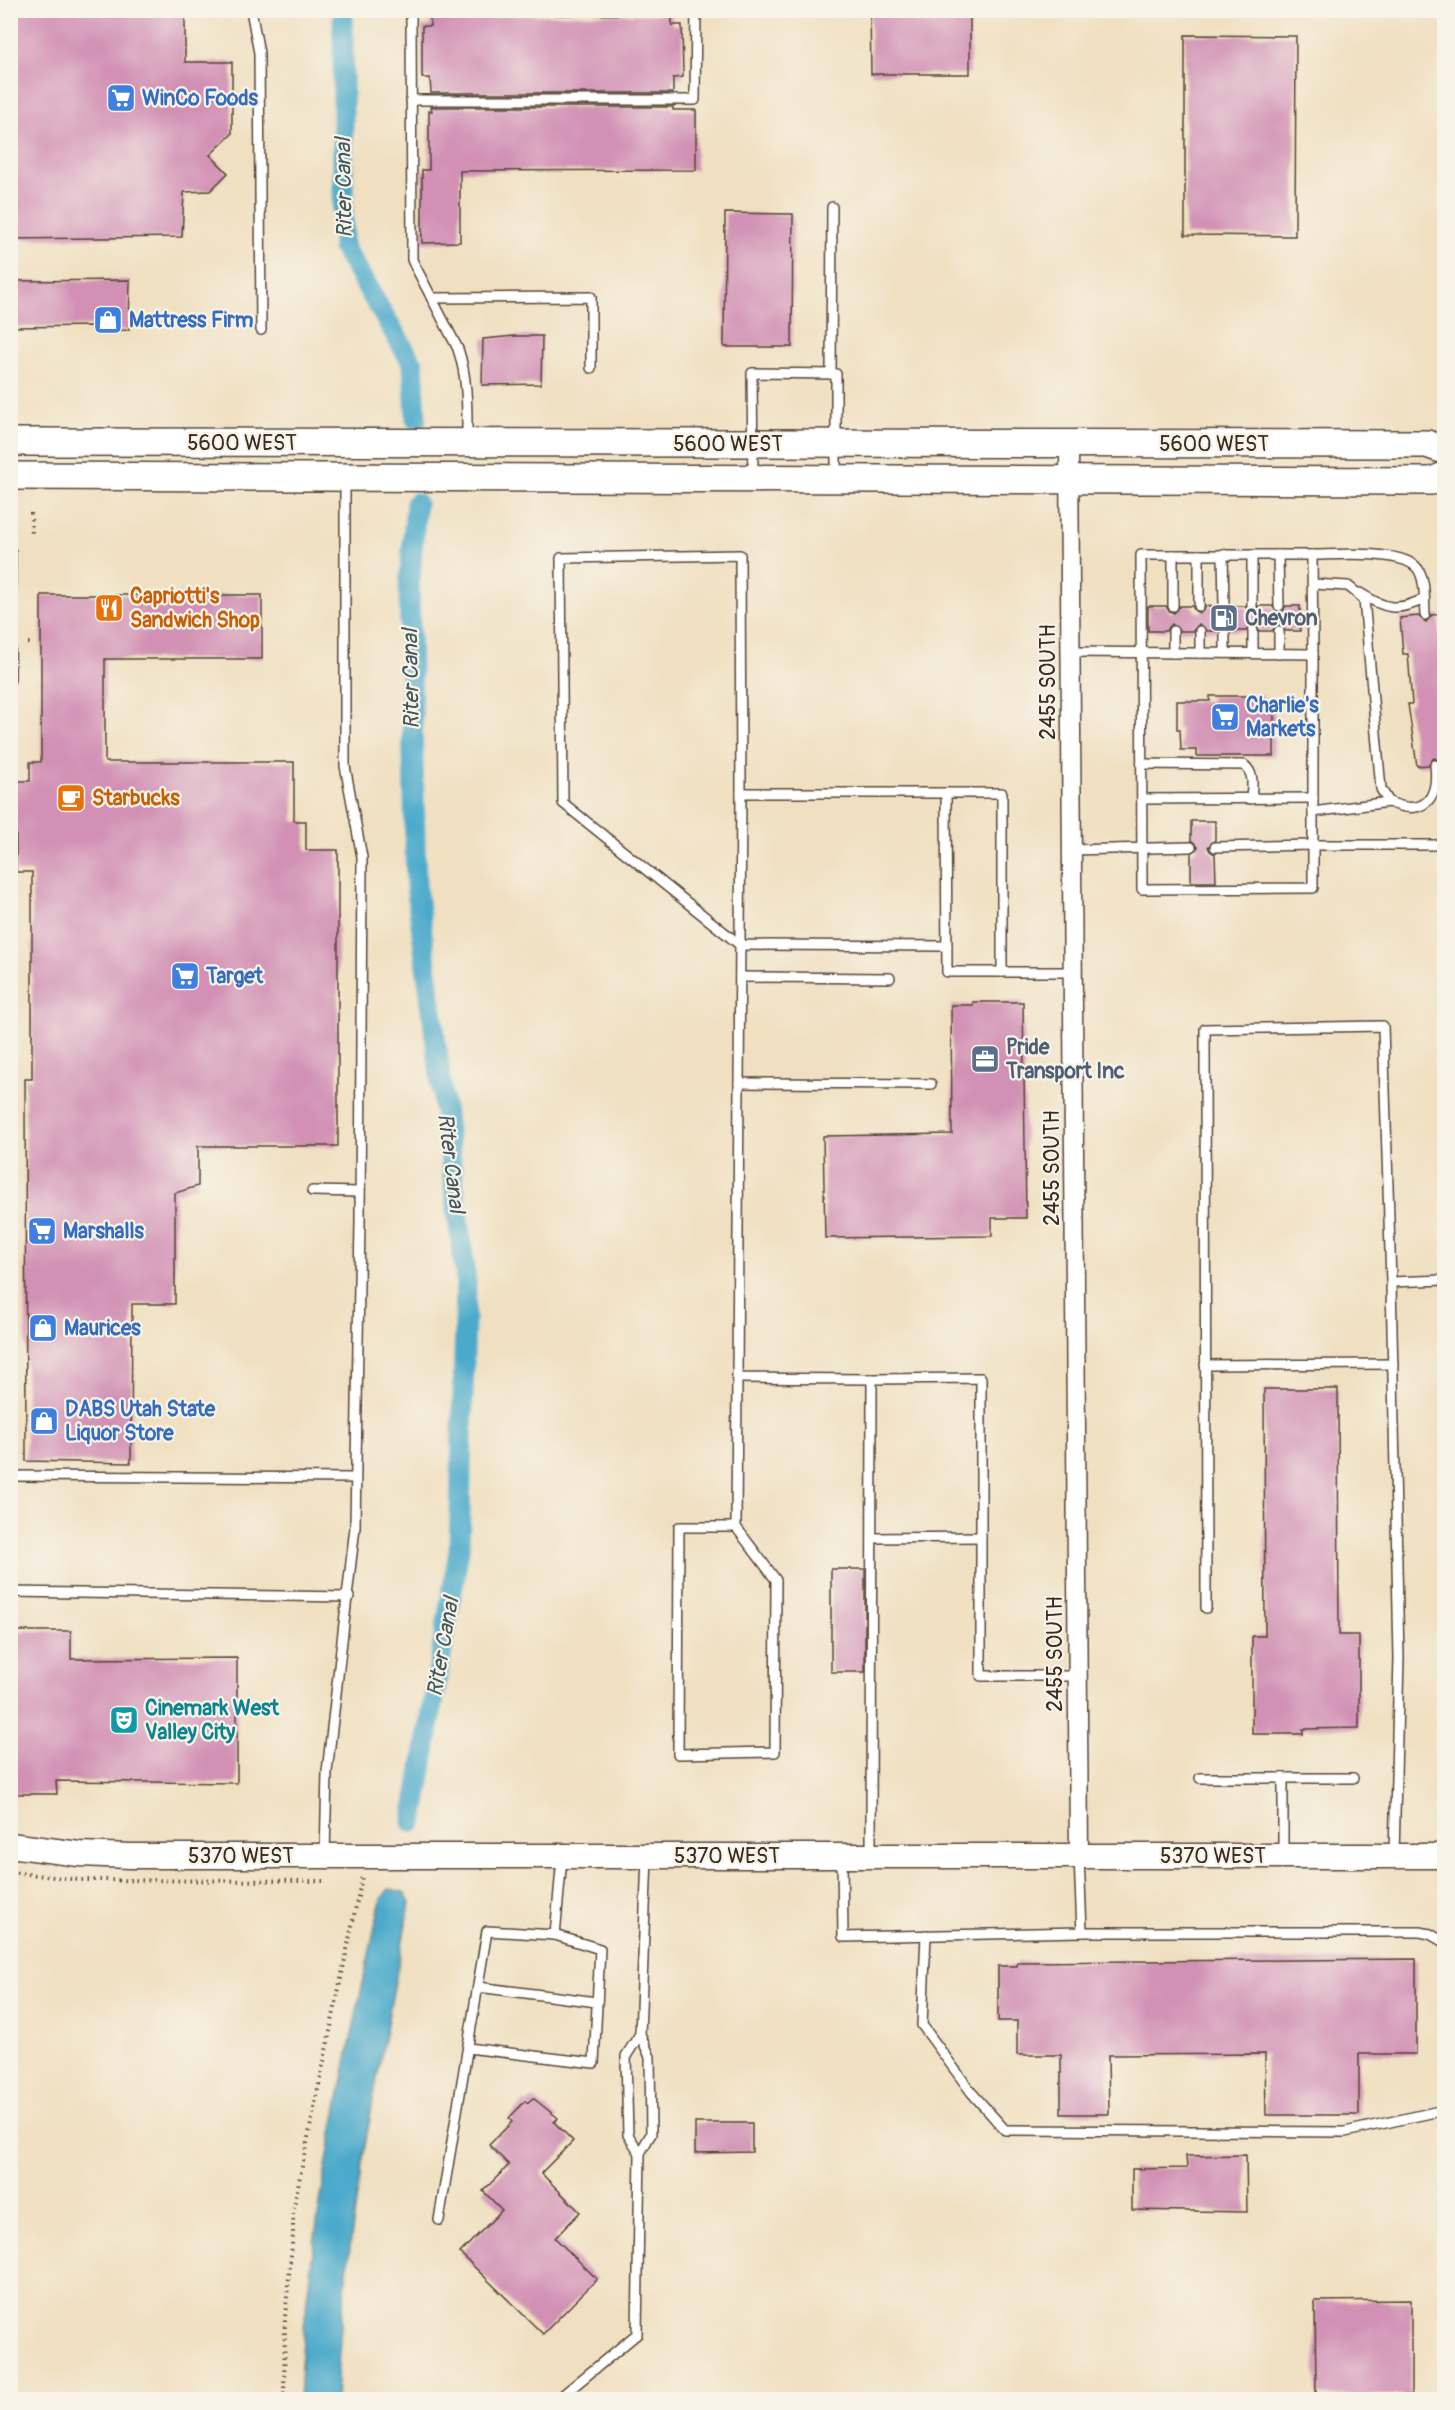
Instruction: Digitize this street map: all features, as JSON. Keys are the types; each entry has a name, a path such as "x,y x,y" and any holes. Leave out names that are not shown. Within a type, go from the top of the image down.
{"main road":[{"name":"5600 WEST","path":"10,442 1427,444 1444,450"},
{"name":"5600 WEST","path":"10,476 1432,481 1444,476"}],"street":[{"name":"2455 SOUTH","path":"1069,444 1079,1856"},
{"name":"5370 WEST","path":"10,1845 121,1856 1444,1856"}],"lane":[{"path":"251,10 259,53 261,330"},
{"path":"411,10 412,260 463,364 467,390 467,443"},
{"path":"411,100 695,100 696,10"},
{"path":"831,374 832,207"},
{"path":"432,298 591,297 591,368"},
{"path":"753,477 752,373 836,374 836,478"},
{"path":"325,1856 327,1772 349,1598 355,1527 360,1192 362,857 345,766 345,476"},
{"path":"10,680 11,552"},
{"path":"1223,554 1224,606"},
{"path":"1312,555 1313,888 1142,889 1141,555 1223,554 1252,555 1312,555 1393,556 1417,568 1425,615"},
{"path":"736,1527 679,1527 678,1754 775,1752 776,1580 736,1527 740,977 740,945 741,793 740,555 561,558 563,802 740,945 946,946"},
{"path":"1173,555 1173,606"},
{"path":"1198,555 1199,606"},
{"path":"1252,555 1252,606"},
{"path":"1278,555 1279,606"},
{"path":"1313,584 1338,585 1357,591 1375,603 1389,608 1407,607 1424,599"},
{"path":"1357,591 1364,599 1366,611 1381,789 1389,801"},
{"path":"1173,631 1173,653"},
{"path":"1200,631 1200,653"},
{"path":"1225,631 1225,653"},
{"path":"1253,631 1253,653"},
{"path":"1279,631 1279,654"},
{"path":"1071,652 1313,654"},
{"path":"1142,764 1244,765 1250,770 1252,777 1251,799"},
{"path":"1313,812 1389,801 1408,807 1419,806 1429,799 1435,790 1435,765"},
{"path":"741,793 1002,793 1002,972"},
{"path":"946,793 947,972 1073,972"},
{"path":"1142,800 1313,798"},
{"path":"1215,847 1313,844 1444,845"},
{"path":"1072,850 1191,847"},
{"path":"740,977 890,978"},
{"path":"1206,1608 1205,1029 1383,1026 1399,1658 1394,1856"},
{"path":"739,1083 931,1084"},
{"path":"312,1191 360,1192"},
{"path":"1391,1282 1444,1280"},
{"path":"1205,1365 1393,1364"},
{"path":"737,1378 981,1378 981,1676 1077,1676"},
{"path":"871,1856 872,1379"},
{"path":"10,1476 355,1478"},
{"path":"872,1538 981,1538"},
{"path":"10,1593 349,1598"},
{"path":"1200,1778 1353,1778"},
{"path":"1283,1778 1283,1856"},
{"path":"555,1935 562,1856"},
{"path":"557,2400 637,2334 640,2153 651,2134 650,2056 640,2034 647,1856"},
{"path":"842,1856 843,1937 1082,1932 1420,1932 1430,1934 1444,1942"},
{"path":"1079,1856 1082,1932"},
{"path":"439,2220 487,1931 555,1935 600,1949 594,2063 468,2048"},
{"path":"926,1935 922,2025 972,2094 1005,2130 1345,2132 1444,2110"},
{"path":"478,1987 597,2002"},
{"path":"640,2034 626,2056 628,2135 640,2153"}],"path":[{"path":"31,513 32,536"},
{"path":"15,1261 21,1262"},
{"path":"284,2400 285,2317 293,2210 367,1856"},
{"path":"10,1872 80,1880 323,1881"}],"water":[{"path":"389,1889 404,1892 410,1903 364,2150 340,2336 336,2399 299,2399 310,2272 341,2085 381,1899"}],"building":[{"name":"WinCo Foods","path":"10,10 185,10 185,62 232,62 232,134 210,155 228,173 210,191 184,192 182,237 10,239"},
{"path":"870,10 970,10 970,74 871,74"},
{"path":"672,14 672,25 682,25 683,77 673,78 673,93 431,93 430,78 422,78 422,26 430,26 430,16"},
{"path":"1185,35 1296,36 1295,236 1185,235"},
{"path":"431,107 673,107 673,110 696,110 696,170 460,171 460,242 422,243 422,170 429,170 429,111 432,111"},
{"path":"725,213 793,214 792,347 724,347"},
{"path":"130,280 129,330 95,331 96,326 10,327 10,281"},
{"path":"542,336 541,384 482,385 483,339"},
{"name":"Target","path":"41,595 262,595 262,659 105,659 105,762 294,762 294,821 306,821 306,850 338,850 338,1146 198,1146 198,1186 175,1193 175,1304 132,1304 131,1463 26,1461 25,1079 32,1079 32,872 16,872 16,833 10,833 10,781 30,781 30,762 41,762"},
{"name":"Chevron","path":"1148,606 1166,606 1174,613 1180,606 1192,606 1200,613 1206,606 1217,606 1224,613 1231,606 1245,606 1253,613 1259,606 1272,606 1279,613 1286,606 1300,606 1300,631 1286,631 1278,624 1272,631 1260,631 1252,624 1246,631 1232,631 1224,624 1218,631 1207,631 1199,624 1193,631 1180,631 1172,624 1166,631 1148,631"},
{"path":"1439,614 1444,764 1434,758 1428,765 1417,766 1408,704 1412,704 1408,654 1403,654 1400,618 1418,616 1426,622 1432,615"},
{"name":"Charlie's Markets","path":"1210,696 1263,696 1263,701 1274,701 1274,756 1197,756 1197,750 1181,750 1180,729 1177,729 1177,701 1210,701"},
{"path":"1191,821 1215,821 1215,840 1208,847 1215,854 1216,882 1191,882 1191,854 1198,847 1191,840"},
{"path":"973,1002 1023,1002 1026,1218 992,1218 992,1236 825,1238 823,1136 952,1134 951,1005 973,1005"},
{"path":"1264,1389 1338,1389 1339,1635 1359,1635 1359,1728 1303,1729 1303,1734 1252,1734 1252,1636 1265,1636"},
{"path":"831,1569 865,1569 865,1672 831,1672"},
{"name":"Cinemark West Valley City","path":"10,1631 71,1631 71,1659 237,1658 237,1783 56,1781 57,1794 10,1794"},
{"path":"1416,1959 1416,2054 1359,2054 1359,2115 1266,2115 1265,2054 1108,2055 1109,2114 1061,2114 1061,2055 1017,2055 1017,2021 998,2021 998,1966 1017,1966 1017,1962"},
{"path":"533,2098 558,2118 554,2122 573,2141 541,2173 580,2212 555,2238 597,2279 543,2334 460,2253 502,2210 483,2191 509,2165 489,2145 512,2122 509,2118 525,2101 527,2103"},
{"path":"695,2123 752,2123 752,2152 695,2153"},
{"path":"1246,2155 1247,2212 1132,2210 1132,2169 1187,2168 1186,2156"},
{"path":"1411,2300 1411,2395 1316,2396 1315,2301"}],"waterway":[{"name":"Riter Canal","path":"343,10 343,247 413,364 416,419"},
{"name":"Riter Canal","path":"413,1822 459,1550 466,1281 416,885 409,588 416,503"}],"place":[{"name":"WinCo Foods","path":"121,98"},
{"name":"Mattress Firm","path":"108,320"},
{"name":"Capriotti's Sandwich Shop","path":"109,608"},
{"name":"Chevron","path":"1224,618"},
{"name":"Charlie's Markets","path":"1225,717"},
{"name":"Starbucks","path":"71,798"},
{"name":"Target","path":"185,976"},
{"name":"Pride Transport Inc","path":"985,1059"},
{"name":"Marshalls","path":"42,1231"},
{"name":"Maurices","path":"43,1328"},
{"name":"DABS Utah State Liquor Store","path":"44,1421"},
{"name":"Cinemark West Valley City","path":"124,1720"}]}
